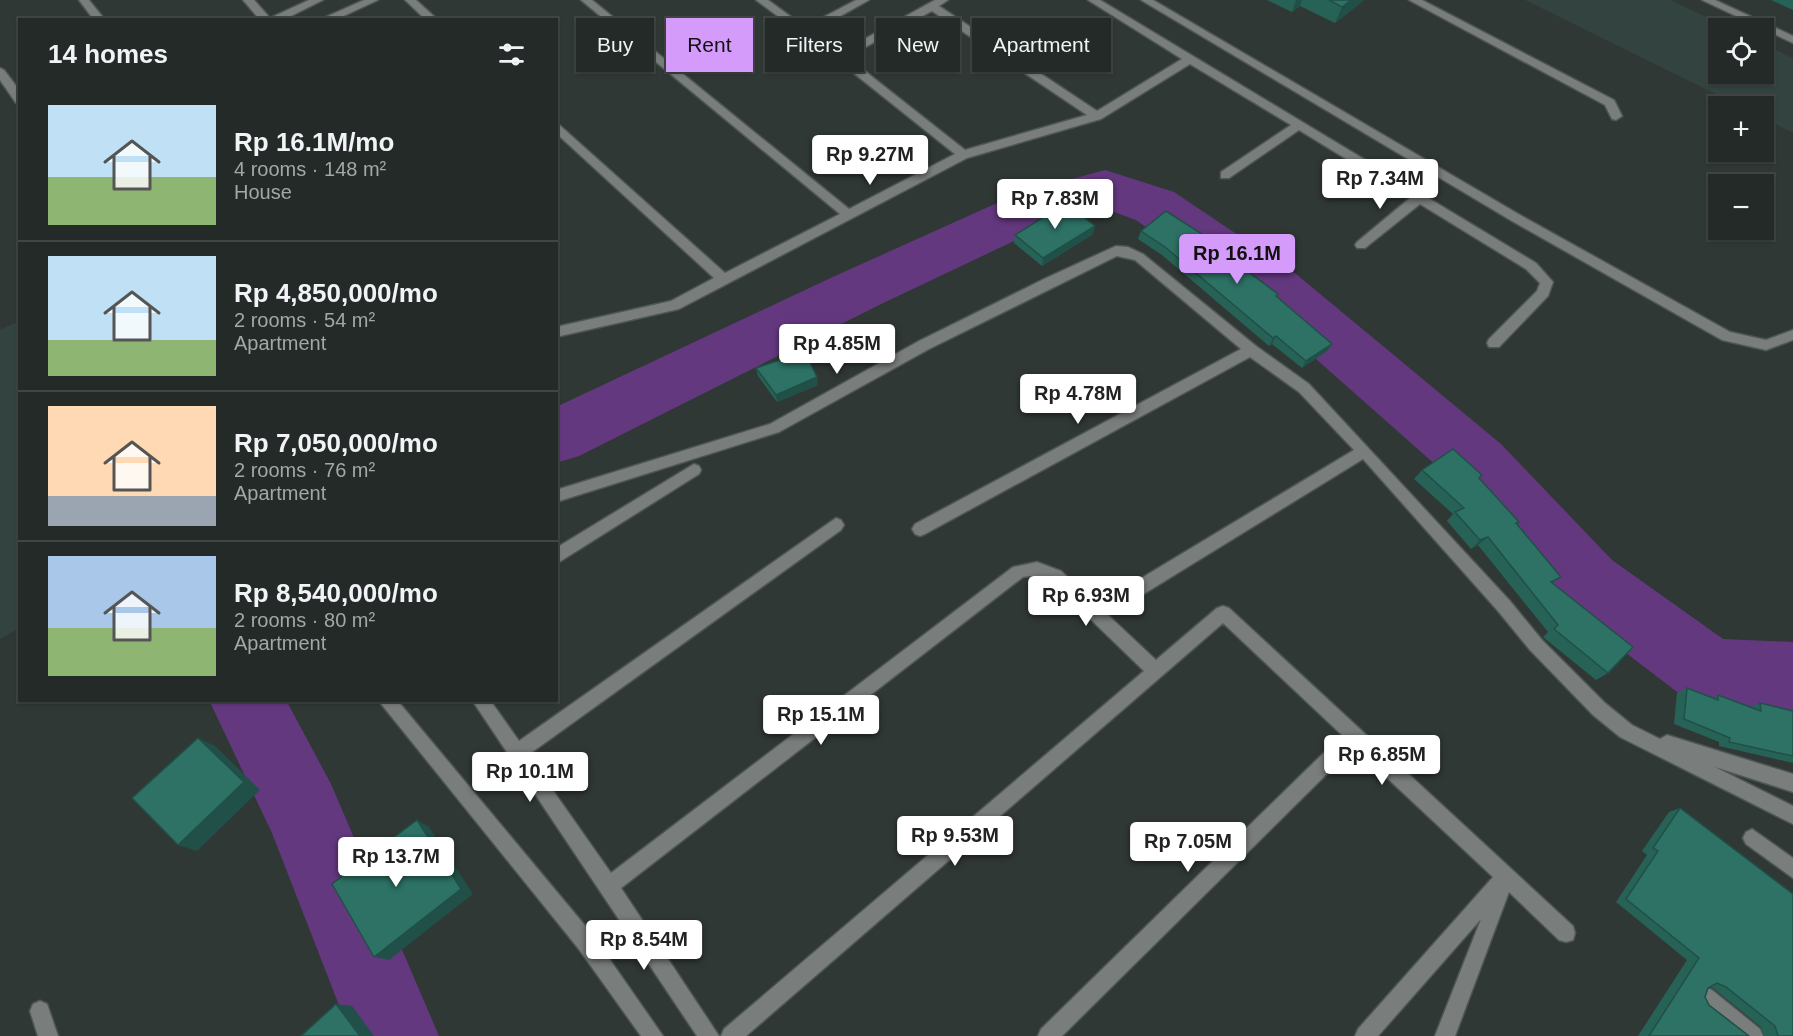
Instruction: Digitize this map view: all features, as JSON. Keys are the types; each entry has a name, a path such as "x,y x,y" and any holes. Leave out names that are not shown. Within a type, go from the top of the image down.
{"street":[{"path":"84,0 98,18"},
{"path":"248,0 264,18"},
{"path":"278,18 318,0"},
{"path":"329,18 373,0"},
{"path":"410,0 431,18"},
{"path":"586,0 848,214"},
{"path":"761,0 785,18"},
{"path":"830,18 864,0"},
{"path":"864,44 943,0"},
{"path":"1093,0 1531,266 1547,282 1543,293 1494,343"},
{"path":"1146,0 1516,218 1727,336 1766,345 1793,335"},
{"path":"1414,0 1610,103 1616,116"},
{"path":"1707,0 1793,40"},
{"path":"932,6 1097,116"},
{"path":"558,330 674,305 963,155 1097,116 1190,59"},
{"path":"0,72 18,97"},
{"path":"859,72 963,155"},
{"path":"1224,175 1299,125"},
{"path":"558,128 723,279"},
{"path":"1361,245 1419,198"},
{"path":"558,495 774,428 924,345 1049,282 1116,251 1128,252 1139,256 1251,351 1304,388 1504,606 1536,645 1599,709 1626,731 1793,815"},
{"path":"920,529 1251,351"},
{"path":"1136,590 1364,451"},
{"path":"558,556 694,470"},
{"path":"517,753 836,525"},
{"path":"609,886 1018,572 1027,569 1047,571 1056,576 1156,671"},
{"path":"731,1036 1223,613 1566,933"},
{"path":"388,702 585,942 652,1036"},
{"path":"481,702 609,886 709,1036"},
{"path":"1626,731 1793,783"},
{"path":"1048,1036 1354,735"},
{"path":"1752,838 1793,870"},
{"path":"1365,1036 1506,876"},
{"path":"1445,1036 1506,876"},
{"path":"1705,997 1753,1036"},
{"path":"40,1011 48,1036"}],"shaded area":[{"path":"1525,0 1670,0 1709,18 1708,84 1774,84 1774,49 1793,58 1793,133 1774,123 1774,96 1720,96"},
{"path":"18,321 18,629 0,639 0,330"}],"building":[{"path":"1329,0 1351,0 1342,7"},
{"path":"1066,203 1095,226 1043,258 1015,235"},
{"path":"1166,211 1239,258 1234,261 1278,294 1276,296 1332,344 1306,361 1276,336 1273,338 1165,247 1141,231"},
{"path":"805,352 817,377 776,395 756,368"},
{"path":"1453,449 1482,475 1479,478 1519,522 1516,523 1561,577 1551,582 1633,647 1608,673 1554,629 1558,625 1488,537 1480,540 1455,512 1464,508 1422,470"},
{"path":"1687,688 1718,700 1718,695 1761,711 1760,703 1793,711 1793,756 1729,742 1730,738 1684,719"},
{"path":"198,738 244,782 178,845 132,798"},
{"path":"1680,808 1793,894 1793,1036 1778,1036 1775,1026 1726,987 1717,983 1708,988 1705,997 1709,1005 1749,1036 1649,1036 1699,958 1626,899 1658,851 1653,848"},
{"path":"417,820 461,889 374,957 332,884"},
{"path":"336,1004 360,1036 301,1036"}],"waterway":[{"path":"558,436 856,291 1036,208 1105,189 1155,206 1275,289 1478,463 1587,582 1711,673 1793,677"},
{"path":"247,702 303,812 395,1036"}]}
